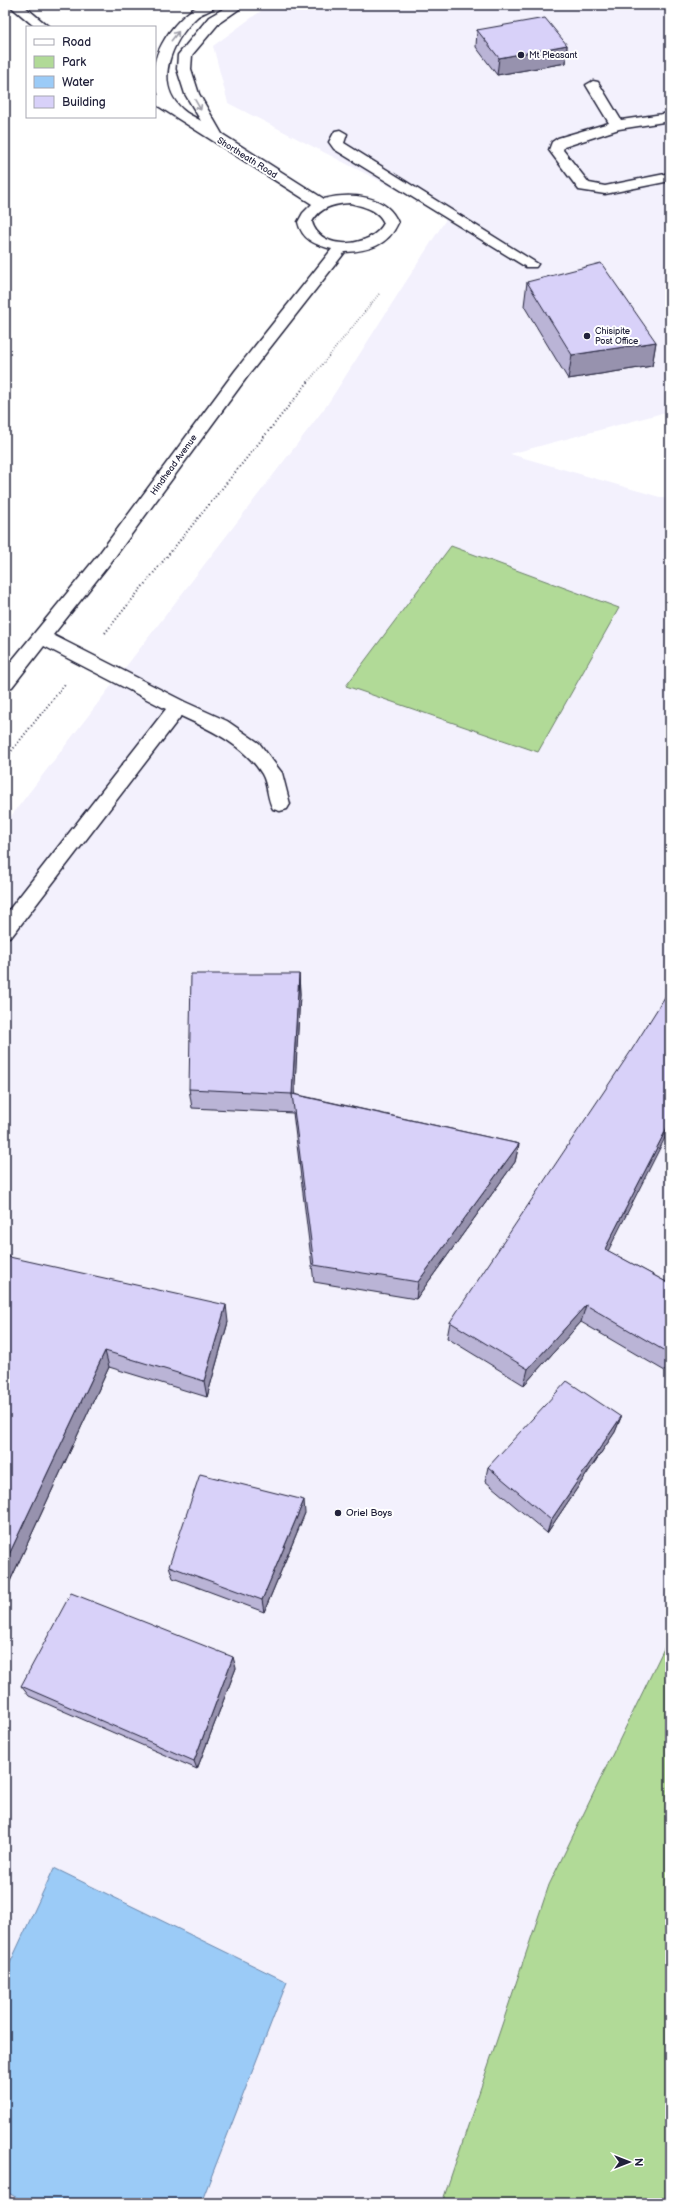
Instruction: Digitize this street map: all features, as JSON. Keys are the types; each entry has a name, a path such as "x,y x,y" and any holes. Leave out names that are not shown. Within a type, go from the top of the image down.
{"street":[{"path":"15,5 42,26"},
{"path":"175,109 162,87 158,63 172,39 192,14 210,5"},
{"path":"218,140 192,94 185,62 214,20 239,5"},
{"path":"158,63 185,62"},
{"path":"593,85 617,125"},
{"name":"Shortheath Road","path":"156,99 175,109 218,140 322,204"},
{"path":"670,117 617,125 563,141 557,145 556,150 584,187 605,190 670,177"},
{"path":"340,134 336,142 339,146 531,264"},
{"path":"350,199 366,201 378,205 387,212 391,221 390,230 377,241 357,247 341,247 319,241 307,229 305,222 308,215 322,204 350,199"},
{"name":"Hindhead Avenue","path":"5,682 105,558 241,374 341,247"},
{"path":"41,637 178,707 220,726 252,748 272,773 280,804"},
{"path":"5,930 178,707"}],"path":[{"path":"5,758 379,294"}],"shaded area":[{"name":"Oriel Boys","path":"269,5 670,5 670,411 510,454 670,500 670,2203 5,2203 5,824 327,405 448,216 228,103 213,46"}],"green space":[{"path":"451,546 619,608 538,752 346,686"},
{"path":"670,1636 670,2203 442,2203 549,1885"}],"water":[{"path":"54,1868 287,1982 201,2203 26,2203 5,2191 5,1974"}],"building":[{"path":"545,18 567,45 499,58 477,30"},
{"path":"601,263 656,342 572,355 527,282"},
{"path":"191,974 299,974 292,1094 189,1089"},
{"path":"670,989 670,1122 605,1249 670,1284 670,1354 586,1305 528,1369 450,1322 631,1051"},
{"path":"292,1094 519,1144 418,1282 314,1265"},
{"path":"5,1256 226,1305 204,1381 105,1351 5,1563 5,1332 7,1327 5,1327"},
{"path":"567,1381 621,1417 551,1520 488,1467"},
{"path":"200,1474 304,1500 262,1600 169,1566"},
{"path":"71,1593 233,1657 194,1761 21,1686"}],"place":[{"name":"Mt Pleasant","path":"521,55"},
{"name":"Chisipite Post Office","path":"587,336"},
{"name":"Oriel Boys","path":"338,1513"}]}
